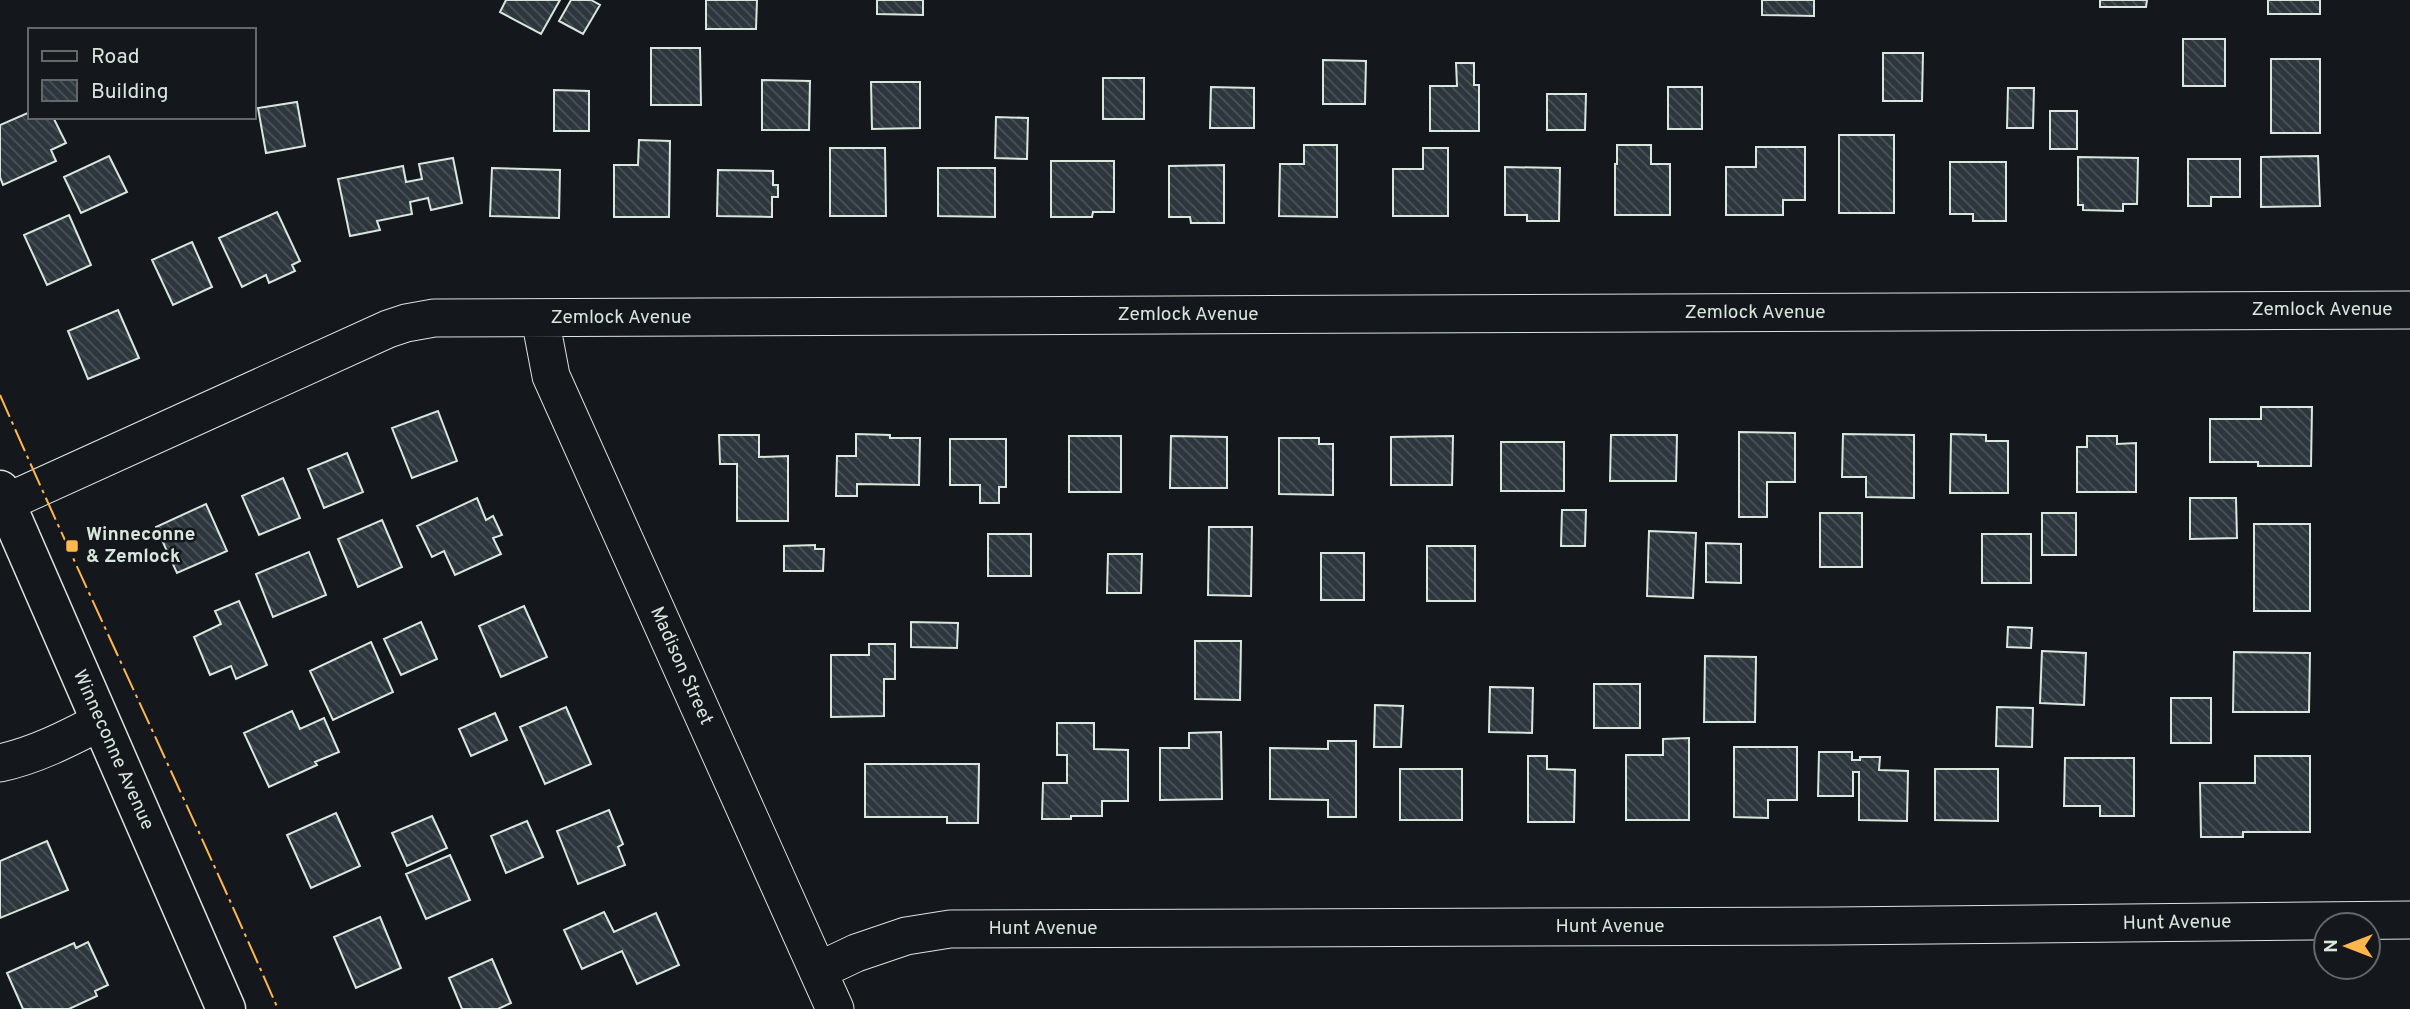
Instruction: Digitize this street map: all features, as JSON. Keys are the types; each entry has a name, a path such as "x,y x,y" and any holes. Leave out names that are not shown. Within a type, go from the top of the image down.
{"main road":[{"name":"Winneconne Avenue","path":"3,497 226,1009"}],"street":[{"name":"Zemlock Avenue","path":"3,497 406,323 434,318 2410,310"},
{"name":"Madison Street","path":"540,318 551,376 835,1009"},
{"path":"0,763 49,749 100,722"},
{"name":"Hunt Avenue","path":"818,971 856,953 906,936 950,929 1804,926 2410,920"}],"building":[{"path":"506,0 560,0 541,34 500,12"},
{"path":"571,0 591,0 600,5 583,34 559,21"},
{"path":"706,0 757,0 756,29 706,29"},
{"path":"877,0 923,0 923,15 877,14"},
{"path":"1762,0 1814,0 1814,16 1762,15"},
{"path":"2100,0 2147,0 2146,7 2100,7"},
{"path":"2268,0 2320,0 2320,14 2268,14"},
{"path":"2183,39 2225,39 2225,86 2183,86"},
{"path":"651,48 700,48 701,105 651,105"},
{"path":"1883,53 1923,53 1922,101 1883,101"},
{"path":"2271,59 2320,59 2320,133 2271,133"},
{"path":"1323,60 1366,61 1365,104 1323,104"},
{"path":"1456,63 1474,63 1474,85 1479,85 1479,131 1430,131 1430,86 1457,86"},
{"path":"1103,78 1144,78 1144,119 1103,119"},
{"path":"762,80 810,81 809,130 762,130"},
{"path":"871,82 920,82 920,128 872,129"},
{"path":"1211,87 1254,88 1254,128 1210,128"},
{"path":"1668,87 1702,87 1702,129 1668,129"},
{"path":"2008,88 2034,88 2033,128 2007,128"},
{"path":"554,90 589,91 589,131 554,131"},
{"path":"1547,94 1586,94 1585,130 1547,130"},
{"path":"297,102 305,146 266,153 258,108"},
{"path":"2050,111 2077,111 2077,149 2050,149"},
{"path":"28,113 28,119 54,119 66,143 51,150 56,161 3,185 0,177 0,125"},
{"path":"996,117 1028,118 1027,159 995,158"},
{"path":"1839,135 1894,135 1894,213 1839,213"},
{"path":"639,140 670,141 669,217 614,217 614,165 638,165"},
{"path":"1304,145 1337,145 1337,217 1279,216 1280,164 1304,164"},
{"path":"1617,145 1651,145 1651,164 1670,164 1670,215 1615,215"},
{"path":"1756,147 1805,147 1805,200 1783,200 1783,215 1726,215 1726,167 1756,167"},
{"path":"830,148 885,148 886,216 830,216"},
{"path":"1423,148 1448,148 1448,216 1393,216 1393,169 1423,169"},
{"path":"109,156 127,192 81,213 64,177"},
{"path":"2318,156 2320,206 2261,207 2261,157"},
{"path":"2078,157 2138,158 2137,204 2123,204 2123,211 2083,210 2083,205 2078,205"},
{"path":"453,158 462,203 431,210 428,198 410,202 412,214 377,221 380,230 350,236 338,179 403,166 406,182 422,179 419,164"},
{"path":"2188,159 2240,159 2240,197 2211,197 2211,206 2188,206"},
{"path":"1051,161 1114,161 1114,212 1093,212 1092,217 1051,217"},
{"path":"1950,162 2006,162 2006,221 1973,221 1973,214 1950,214"},
{"path":"1224,165 1224,223 1191,223 1190,217 1169,217 1169,166"},
{"path":"1505,167 1560,168 1559,221 1527,221 1527,215 1505,215"},
{"path":"492,168 560,170 559,218 490,216"},
{"path":"938,168 995,168 995,217 938,216"},
{"path":"718,170 773,171 773,185 778,185 778,197 772,197 772,217 717,216"},
{"path":"277,212 300,261 292,265 295,271 269,283 266,275 242,287 219,238"},
{"path":"69,215 91,265 47,285 24,235"},
{"path":"192,242 212,287 173,305 152,260"},
{"path":"118,310 139,358 88,379 68,331"},
{"path":"2261,407 2312,407 2311,466 2210,462 2210,419 2261,419"},
{"path":"438,411 457,461 412,478 392,428"},
{"path":"1739,432 1795,433 1795,482 1767,482 1767,517 1739,517"},
{"path":"856,434 920,438 919,485 857,484 857,496 836,496 837,456 856,456"},
{"path":"1843,434 1914,435 1914,498 1866,497 1866,477 1842,477"},
{"path":"1951,434 1986,435 1986,441 2008,441 2008,493 1950,493"},
{"path":"719,435 759,435 759,457 788,456 788,521 737,521 737,464 720,464"},
{"path":"1611,435 1677,435 1676,481 1610,481"},
{"path":"1069,436 1121,436 1121,492 1069,492"},
{"path":"1171,436 1227,437 1227,488 1170,488"},
{"path":"1453,436 1452,485 1391,485 1391,437"},
{"path":"2087,436 2117,436 2117,444 2136,443 2136,492 2077,492 2077,447 2087,447"},
{"path":"1279,438 1319,438 1319,444 1333,444 1333,495 1279,494"},
{"path":"950,439 1006,439 1006,487 999,487 999,503 980,503 980,485 950,485"},
{"path":"1501,442 1564,442 1564,491 1501,491"},
{"path":"347,453 363,492 324,508 308,469"},
{"path":"283,478 300,518 259,535 242,496"},
{"path":"477,498 486,520 493,516 502,535 493,538 501,554 455,575 444,551 432,557 417,526"},
{"path":"2190,498 2236,498 2237,538 2190,539"},
{"path":"206,504 227,551 177,573 156,527"},
{"path":"1562,510 1586,510 1585,546 1561,546"},
{"path":"1820,513 1862,513 1862,567 1820,567"},
{"path":"2042,513 2076,513 2076,555 2042,555"},
{"path":"382,520 402,567 358,587 338,539"},
{"path":"2254,524 2310,524 2310,611 2254,611"},
{"path":"1209,527 1252,527 1251,596 1208,595"},
{"path":"1649,531 1696,533 1693,598 1647,596"},
{"path":"988,534 1031,534 1031,576 988,576"},
{"path":"1982,534 2031,534 2031,583 1982,583"},
{"path":"1706,543 1741,544 1741,583 1706,582"},
{"path":"815,545 815,549 824,549 823,571 784,571 784,546"},
{"path":"1427,546 1475,546 1475,601 1427,601"},
{"path":"309,552 326,595 273,617 256,574"},
{"path":"1321,553 1364,553 1364,600 1321,600"},
{"path":"1108,554 1142,554 1141,593 1107,593"},
{"path":"239,601 267,665 236,679 231,666 210,675 194,637 221,624 215,611"},
{"path":"524,606 547,657 501,677 479,626"},
{"path":"421,622 437,659 401,675 384,639"},
{"path":"911,622 958,623 957,648 911,647"},
{"path":"2008,627 2032,628 2031,648 2007,647"},
{"path":"1195,641 1241,641 1240,700 1195,699"},
{"path":"371,642 393,692 333,720 310,671"},
{"path":"869,644 895,644 895,679 884,679 884,716 831,717 831,655 869,655"},
{"path":"2042,651 2086,653 2084,705 2040,703"},
{"path":"2234,652 2310,653 2309,712 2233,712"},
{"path":"1705,656 1756,657 1755,722 1704,722"},
{"path":"1594,684 1640,684 1640,728 1594,728"},
{"path":"1490,687 1533,688 1532,733 1489,732"},
{"path":"2171,698 2211,698 2211,743 2171,743"},
{"path":"1375,705 1403,706 1401,747 1374,747"},
{"path":"566,707 591,764 545,784 520,727"},
{"path":"1997,707 2033,708 2032,747 1996,746"},
{"path":"292,711 300,729 324,718 339,752 269,787 244,733"},
{"path":"495,713 507,740 471,756 459,729"},
{"path":"1057,723 1094,723 1094,749 1128,750 1128,801 1102,801 1102,816 1042,819 1043,783 1067,783 1067,755 1057,755"},
{"path":"1221,732 1222,799 1160,800 1160,748 1189,748 1189,733"},
{"path":"1689,738 1689,820 1626,820 1626,755 1663,755 1663,739"},
{"path":"1328,741 1356,741 1356,817 1328,817 1328,800 1270,799 1270,748 1328,749"},
{"path":"1734,747 1797,747 1797,800 1768,800 1768,818 1734,817"},
{"path":"1819,752 1852,752 1852,760 1860,760 1860,757 1880,757 1879,770 1908,771 1907,821 1859,820 1859,772 1853,772 1853,796 1818,796"},
{"path":"1528,756 1547,756 1547,769 1575,770 1574,822 1528,822"},
{"path":"2255,756 2310,756 2310,832 2243,832 2243,837 2201,837 2200,783 2255,783"},
{"path":"2065,758 2134,758 2134,816 2100,816 2100,806 2064,806"},
{"path":"865,764 979,764 978,823 947,823 947,817 865,817"},
{"path":"1400,769 1462,769 1462,820 1400,820"},
{"path":"1935,769 1998,769 1998,821 1935,820"},
{"path":"609,810 623,844 618,847 625,865 578,884 557,831"},
{"path":"336,813 360,866 311,888 287,835"},
{"path":"432,816 447,848 407,866 392,833"},
{"path":"527,821 543,857 506,873 491,836"},
{"path":"47,841 68,890 0,918 0,861"},
{"path":"450,855 470,900 426,919 406,874"},
{"path":"604,912 614,932 656,913 679,965 637,984 622,951 582,969 564,930"},
{"path":"380,917 401,968 356,988 334,937"},
{"path":"88,942 108,985 95,991 97,996 69,1009 23,1009 7,973 74,943 76,948"},
{"path":"492,959 511,1003 498,1009 462,1009 449,978"}],"power":[{"path":"0,395 278,1009"}],"place":[{"name":"Winneconne & Zemlock","path":"72,546"}]}
